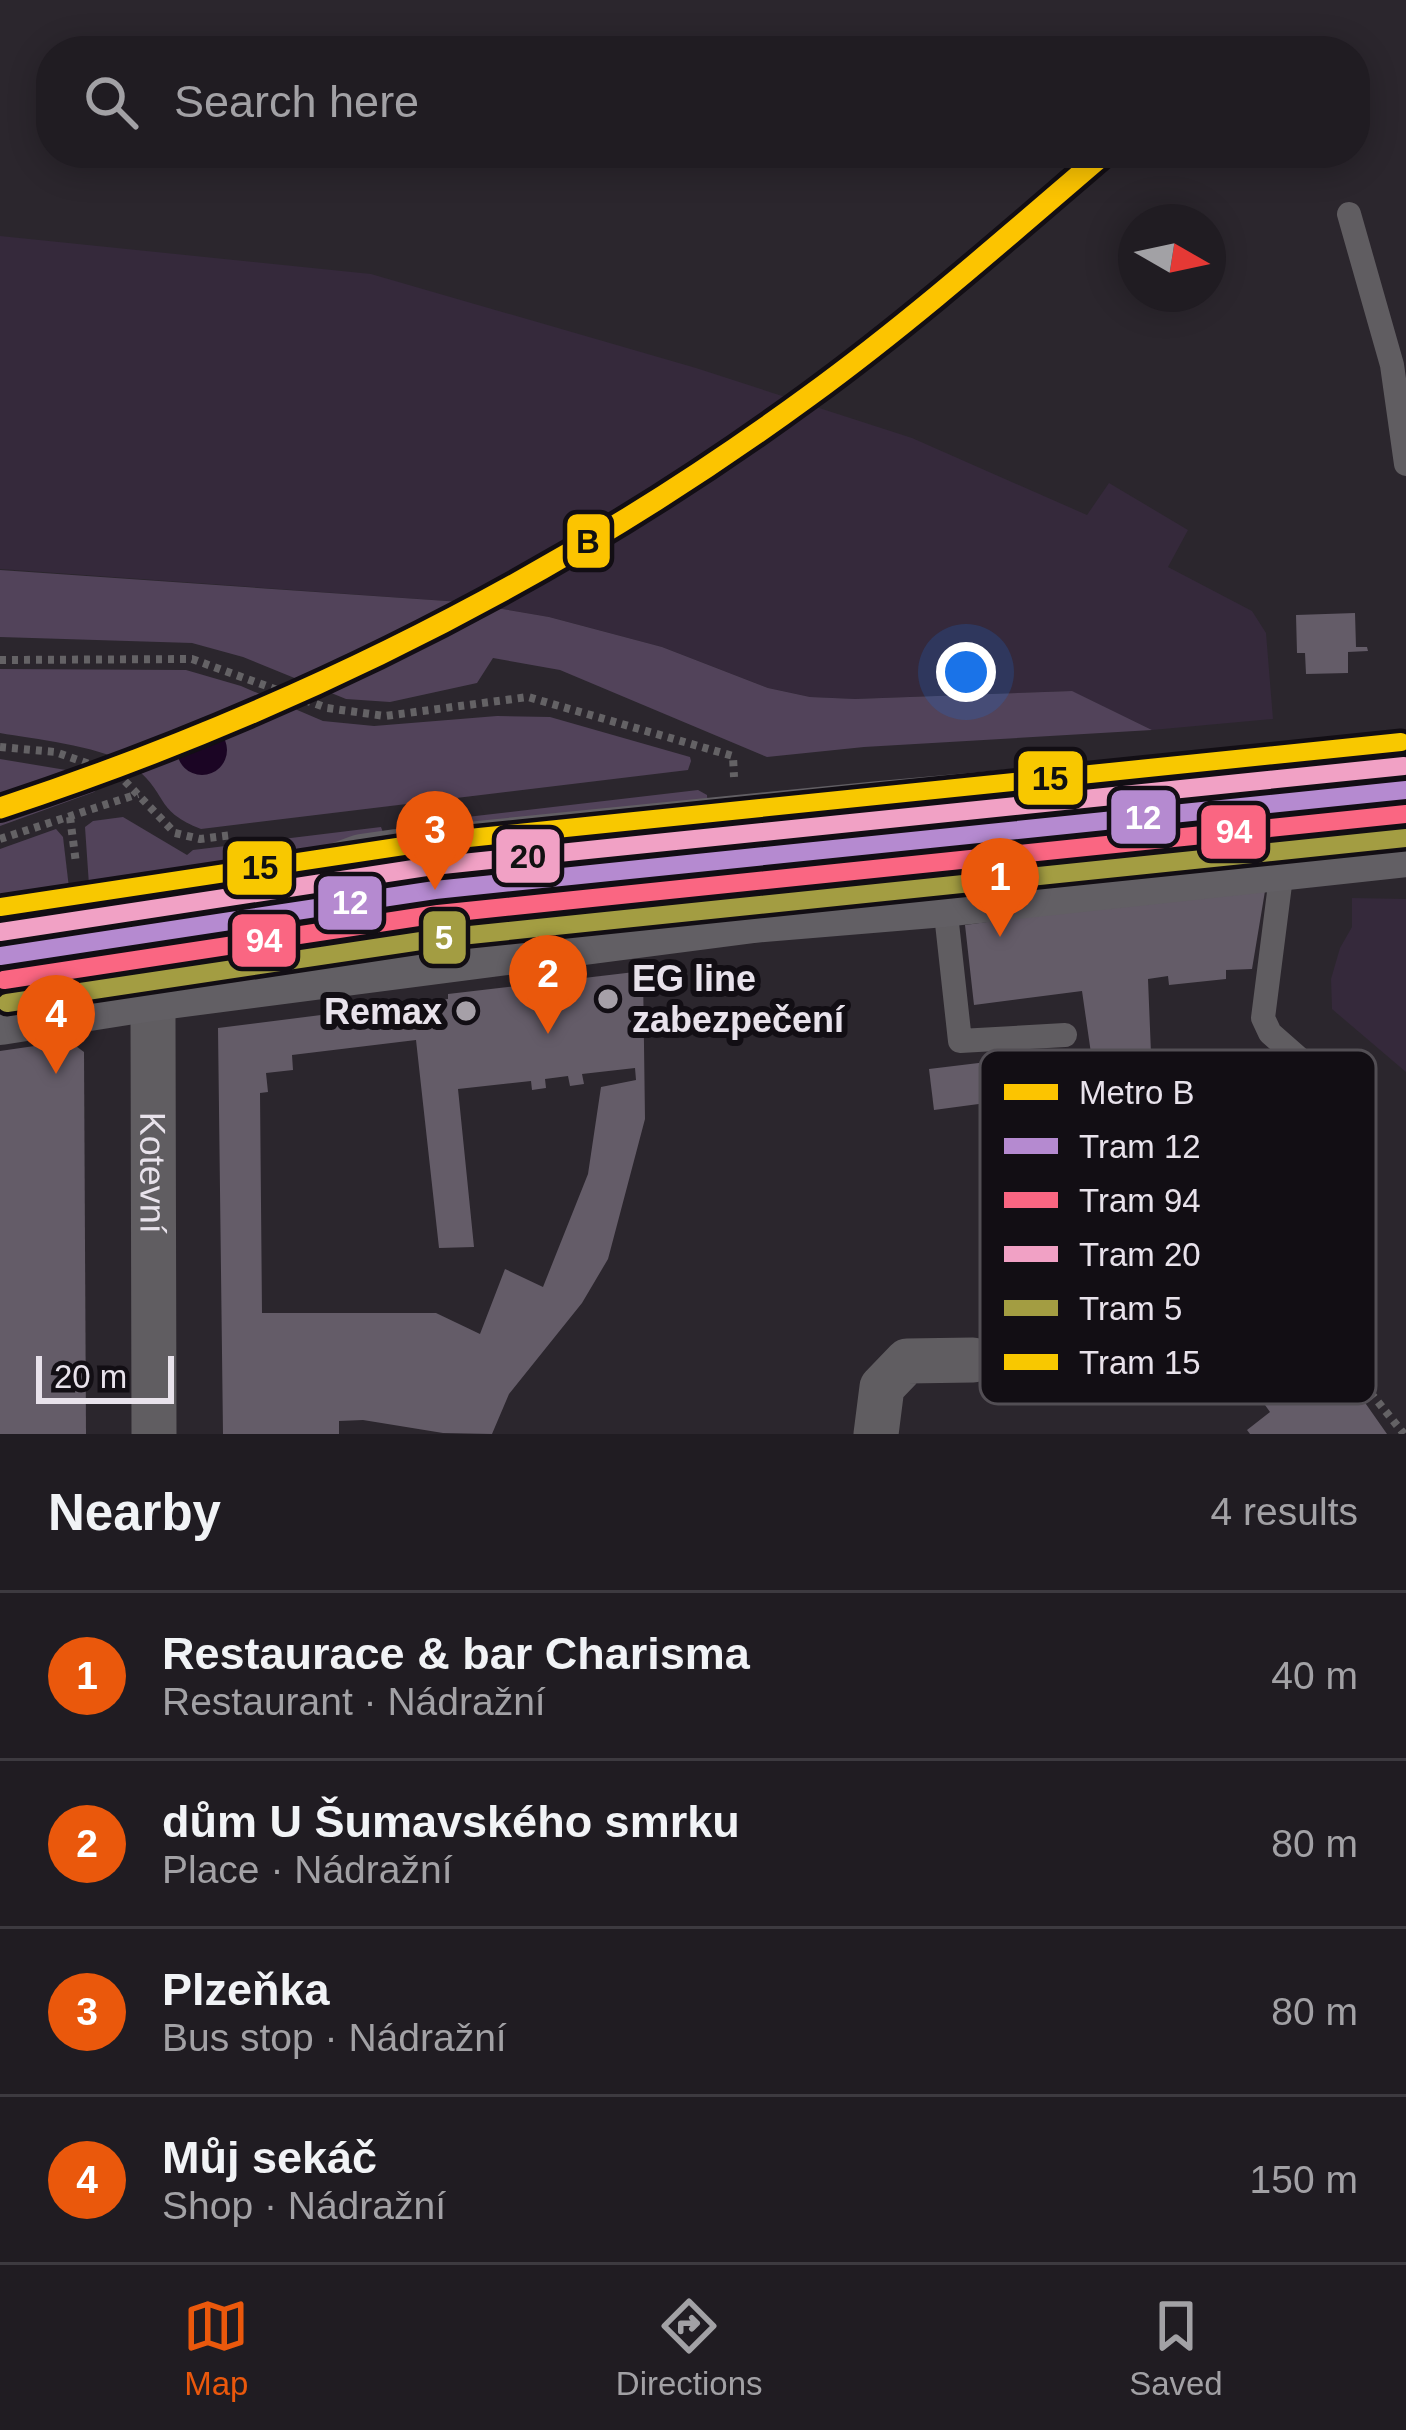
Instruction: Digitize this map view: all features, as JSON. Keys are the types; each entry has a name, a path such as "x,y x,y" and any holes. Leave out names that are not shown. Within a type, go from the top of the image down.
{"street":[{"path":"0,929 317,884 363,867 1406,767"},
{"path":"0,1012 752,910 1406,844"},
{"name":"Kotevní","path":"146,909 152,988 154,1434"},
{"path":"876,1434 882,1387 907,1361 973,1360"}],"lane":[{"path":"1349,214 1392,365 1406,464"},
{"path":"1283,859 1263,1018 1270,1033 1289,1050"},
{"path":"943,894 960,1041 1066,1036"}],"path":[{"path":"0,660 192,659 327,708 385,716 528,697 733,757 741,828"},
{"path":"0,838 138,794"},
{"path":"1376,1398 1404,1434"},
{"path":"1397,1423 1406,1416"}],"shaded area":[{"path":"0,236 371,274 696,368 912,438 1087,515 1109,483 1188,530 1168,567 1252,611 1266,633 1273,719 1152,730 1071,691 810,697 768,688 662,647 549,617 461,602 0,569"},
{"path":"0,570 461,602 549,617 662,647 768,688 810,697 1072,691 1152,730 767,757 560,670 493,658 477,683 390,702 346,699 243,657 192,643 0,637"},
{"path":"0,669 186,670 241,686 323,721 374,726 497,716 550,717 691,761 688,770 201,829 176,816 148,780 126,762 72,745 0,733"},
{"path":"202,725 220,732 227,750 220,768 202,775 184,768 177,750 184,732"},
{"path":"0,759 96,775 101,785 94,792 0,826"},
{"path":"698,790 707,795 708,808 407,832 415,823"},
{"path":"123,817 187,855 193,850 381,827 387,843 89,885 85,827 93,821"},
{"path":"56,829 63,837 69,888 0,900 0,849"},
{"path":"1352,898 1406,899 1406,1072 1332,1009 1331,979 1352,927"}],"building":[{"path":"1355,613 1356,647 1368,651 1348,652 1348,673 1306,674 1305,653 1297,653 1296,615"},
{"path":"1265,891 1252,969 1226,970 1226,979 1169,985 1168,976 1148,979 1151,1050 1091,1050 1082,991 974,1005 965,925 1194,894"},
{"path":"643,971 645,1119 608,1259 582,1303 509,1394 492,1434 443,1433 363,1420 339,1421 339,1434 223,1434 218,1028 448,999 448,994","holes":["416,1040 439,1248 474,1247 458,1089 531,1081 532,1090 546,1088 545,1079 568,1076 570,1086 584,1084 582,1074 635,1068 636,1080 601,1087 588,1174 543,1287 505,1269 480,1334 436,1313 262,1313 260,1093 268,1092 266,1073 293,1070 292,1055"]},
{"path":"69,1041 84,1052 86,1434 0,1434 0,1051"},
{"path":"980,1063 980,1104 934,1110 929,1069"},
{"path":"1366,1404 1387,1434 1250,1434 1247,1430 1270,1412 1265,1405"}],"metro line":[{"name":"B","path":"0,808 214,729 318,683 421,634 619,523 809,396 959,278 1087,168"}],"tram line":[{"name":"15","path":"0,907 430,842 1401,742"},
{"name":"20","path":"0,932 433,866 1404,766"},
{"name":"12","path":"0,956 435,890 1406,790"},
{"name":"94","path":"4,980 438,914 1406,814"},
{"name":"5","path":"7,1003 441,938 1406,838"}],"place":[{"name":"Plzeňka","path":"435,890"},
{"name":"Restaurace & bar Charisma","path":"1000,937"},
{"name":"EG line zabezpečení","path":"608,999"},
{"name":"Remax","path":"466,1011"},
{"name":"dům U Šumavského smrku","path":"548,1034"},
{"name":"Můj sekáč","path":"56,1074"}]}
